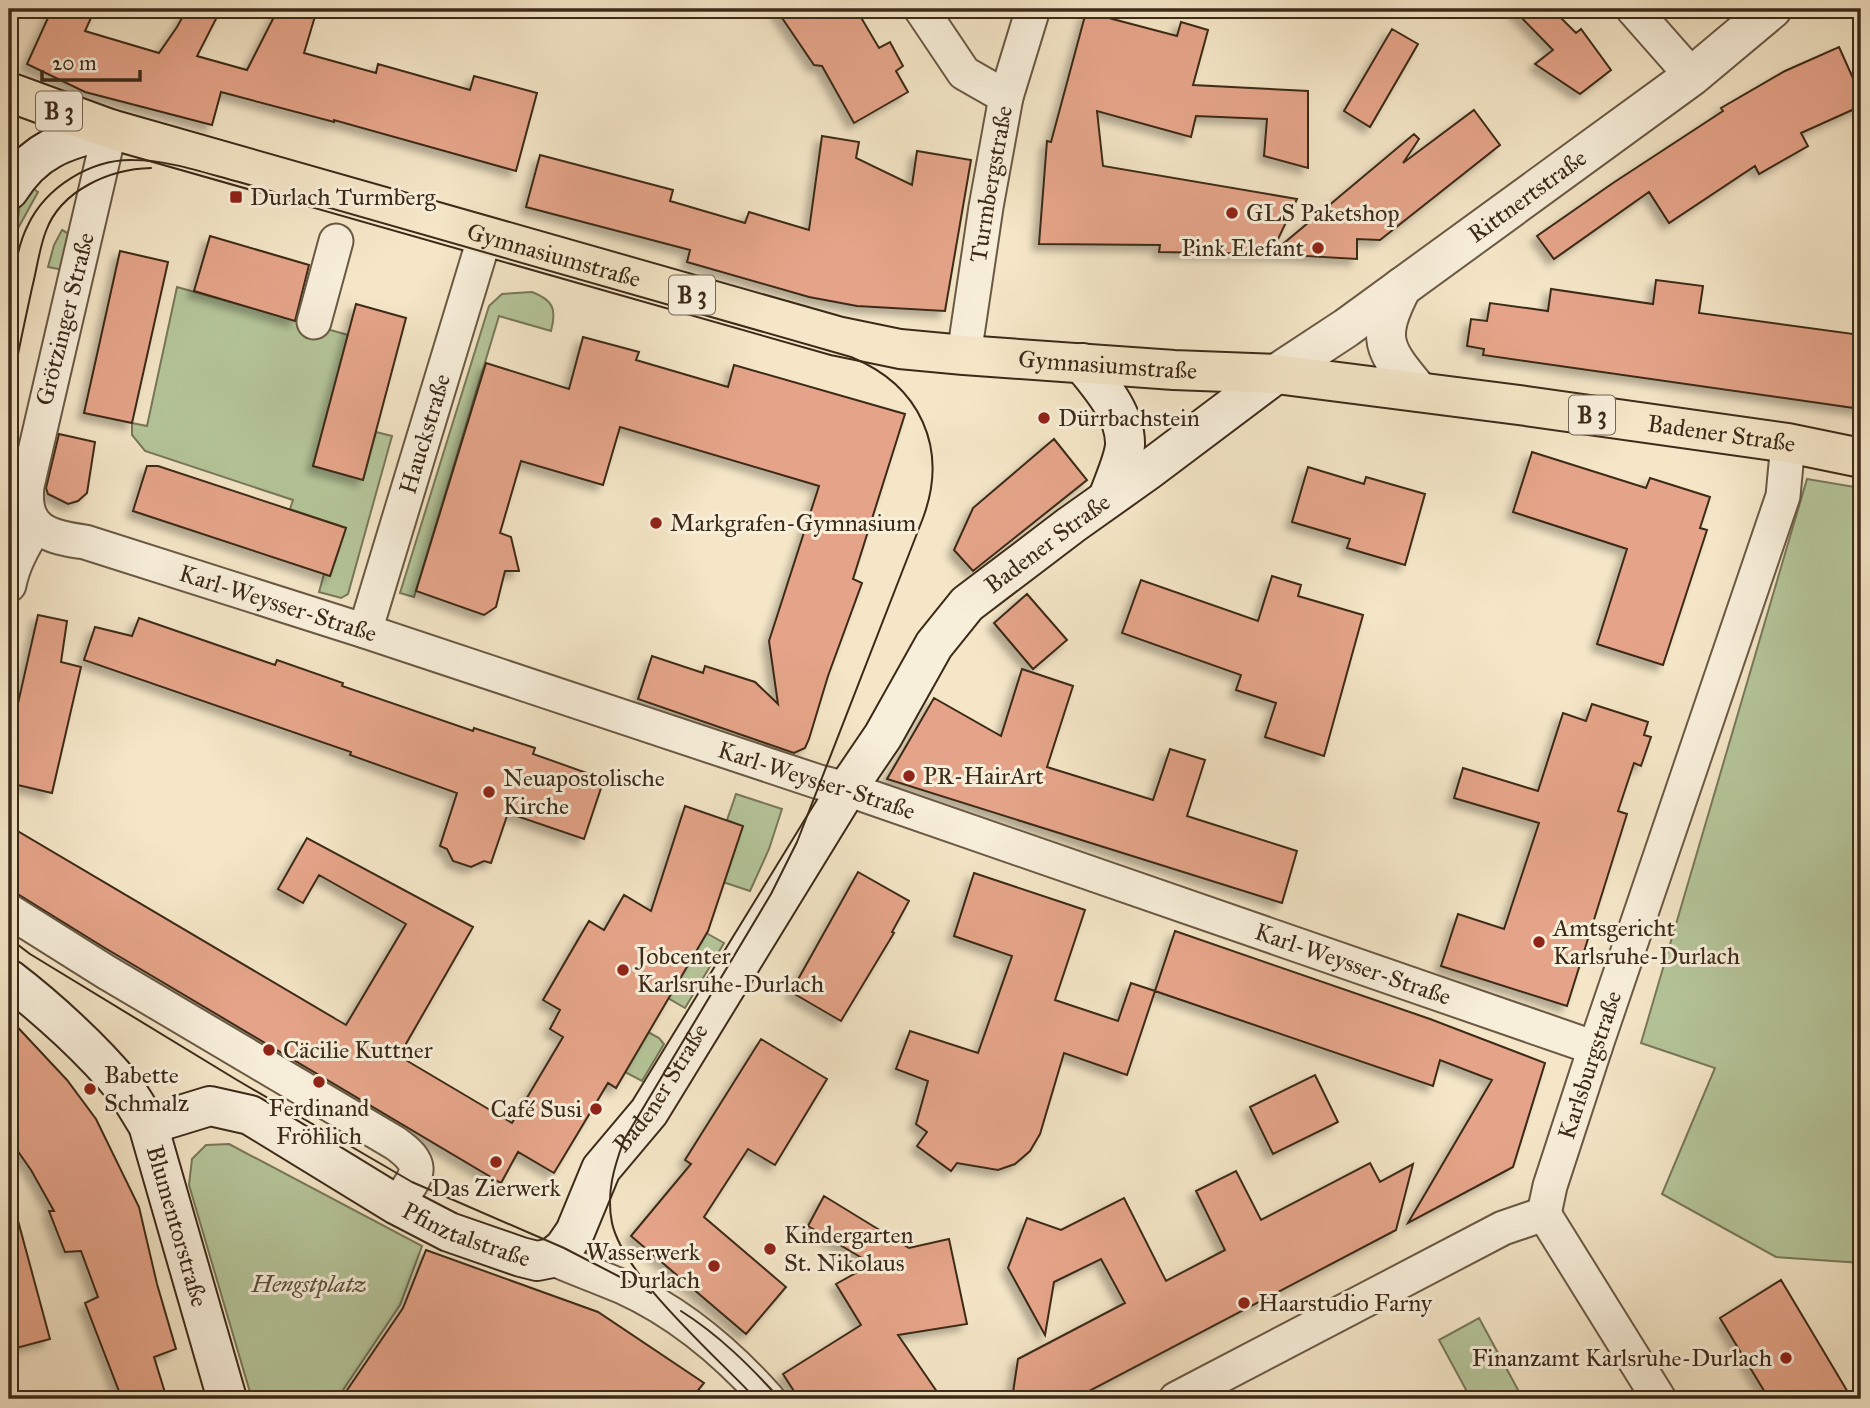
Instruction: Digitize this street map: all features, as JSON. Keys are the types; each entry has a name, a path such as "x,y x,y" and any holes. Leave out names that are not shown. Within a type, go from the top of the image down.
{"main road":[{"name":"Rittnertstraße","path":"1276,374 1402,287 1692,76 1772,9"},
{"name":"Gymnasiumstraße","path":"9,92 110,129 837,337 900,349 964,355 1276,374"},
{"path":"9,190 28,164 47,149 110,129"},
{"path":"1402,287 1386,323 1385,336 1388,352 1419,393"},
{"path":"1082,363 1110,397 1125,445 1108,498"},
{"name":"Badener Straße","path":"552,1258 575,1233 601,1169 649,1112 847,789 883,736 934,645 967,604 1276,374 1788,443 1861,458"},
{"name":"Blumentorstraße","path":"9,979 37,1001 107,1069 126,1089 148,1125 228,1399"},
{"name":"Pfinztalstraße","path":"148,1125 211,1106 250,1115 397,1205 449,1232 521,1258 537,1261 552,1258"}],"street":[{"name":"Turmbergstraße","path":"921,9 964,72 1006,97 986,206 964,355"},
{"path":"1006,97 1033,9"},
{"path":"1633,9 1692,76"},
{"name":"Grötzinger Straße","path":"36,526 25,501 27,486 110,129"},
{"name":"Hauckstraße","path":"365,631 485,236"},
{"path":"314,322 336,241"},
{"name":"Karlsburgstraße","path":"1544,1214 1550,1186 1595,1048 1783,496 1788,443"},
{"path":"9,585 25,543 36,526"},
{"name":"Karl-Weysser-Straße","path":"36,526 45,534 60,539 85,541 847,789 1595,1048"},
{"path":"9,911 413,1155 417,1169 397,1205"},
{"path":"1176,1399 1503,1228 1544,1214 1658,1399"},
{"name":"Pfinztalstraße","path":"552,1258 624,1287 681,1321 747,1375 768,1399"}],"green space":[{"path":"30,190 38,192 16,232 20,203"},
{"path":"62,230 75,237 69,271 48,267 54,245"},
{"path":"177,287 348,335 313,466 363,479 376,432 392,436 348,594 341,598 319,592 324,574 330,576 346,528 290,509 293,500 145,451 132,435 132,423 147,426"},
{"path":"532,292 545,298 552,306 554,317 551,331 499,316 414,597 400,593 489,306 502,294"},
{"path":"1807,479 1861,488 1861,1263 1776,1257 1662,1194 1715,1068 1641,1043"},
{"path":"736,794 782,809 769,849 750,891 723,882 742,826 727,820"},
{"path":"701,930 724,943 685,1008 668,998"},
{"path":"648,1032 664,1044 642,1081 625,1072"},
{"name":"Hengstplatz","path":"229,1144 422,1246 400,1305 337,1399 252,1399 189,1185 192,1159 206,1145"},
{"path":"1479,1318 1523,1399 1471,1399 1439,1340"}],"building":[{"path":"52,9 95,9 85,31 159,53 187,9 221,9 197,56 247,70 278,9 295,9 316,13 304,53 376,73 378,64 470,90 474,76 537,93 516,171 334,120 221,92 212,125 85,92 27,64"},
{"path":"776,9 856,9 879,48 890,42 903,66 896,71 908,92 854,123 822,66 814,65"},
{"path":"1513,9 1552,9 1576,33 1581,29 1611,70 1580,94 1535,64 1553,50"},
{"path":"1086,12 1177,36 1181,22 1208,30 1193,85 1308,91 1308,168 1264,156 1267,119 1196,116 1191,137 1097,111 1103,166 1297,199 1271,254 1159,252 1160,245 1039,244 1047,141 1051,142"},
{"path":"1392,29 1418,44 1370,127 1344,111"},
{"path":"1839,47 1861,96 1861,106 1801,133 1808,146 1759,174 1755,166 1669,223 1649,192 1554,259 1537,236 1723,111 1721,108 1785,71"},
{"path":"1474,110 1500,145 1380,240 1357,239 1357,259 1271,254 1414,134 1419,139 1403,163"},
{"path":"822,136 859,142 856,158 912,185 917,151 971,160 945,311 857,306 809,297 687,262 690,250 526,207 540,155 673,190 670,201 745,223 749,212 809,230"},
{"path":"210,236 309,265 295,321 194,291"},
{"path":"120,251 168,262 132,423 84,413"},
{"path":"1656,280 1703,286 1699,313 1861,335 1861,409 1483,355 1484,349 1467,346 1471,319 1487,321 1490,303 1548,311 1551,289 1653,304"},
{"path":"356,304 406,318 363,480 313,466"},
{"path":"583,337 639,352 636,360 728,387 734,365 905,414 853,579 862,583 805,748 794,753 638,699 652,656 703,673 705,666 755,682 778,704 769,641 819,486 620,427 603,485 521,461 500,533 511,537 519,571 505,571 496,607 484,615 416,591 486,363 569,389"},
{"path":"59,434 95,442 87,493 78,501 68,504 48,494 46,488"},
{"path":"1054,439 1087,480 973,571 954,550 973,508"},
{"path":"1532,452 1646,488 1650,478 1710,497 1700,528 1707,530 1663,665 1597,644 1627,549 1513,512"},
{"path":"147,466 158,466 346,528 330,576 133,511"},
{"path":"1308,467 1364,484 1366,477 1425,494 1405,565 1347,548 1350,539 1292,522"},
{"path":"1272,576 1301,585 1298,596 1363,615 1324,756 1265,737 1276,703 1236,690 1241,675 1122,633 1141,580 1258,621"},
{"path":"1027,594 1067,640 1033,669 994,623"},
{"path":"38,615 67,621 61,662 81,667 52,793 9,783 9,743"},
{"path":"139,618 275,665 277,660 343,683 342,686 473,731 474,728 535,748 533,754 604,779 584,839 508,813 491,863 484,861 471,867 453,861 447,849 440,846 457,793 350,755 351,752 84,660 95,627 132,636"},
{"path":"1022,669 1073,686 1047,767 1153,800 1170,749 1205,760 1187,816 1297,851 1282,903 887,779 934,698 1001,736"},
{"path":"1592,704 1648,722 1644,735 1651,737 1641,766 1634,763 1618,811 1627,814 1567,1006 1441,966 1458,914 1504,929 1539,823 1454,798 1463,768 1538,791 1563,713 1586,721"},
{"path":"685,806 743,826 708,931 616,1088 608,1083 554,1173 518,1152 501,1183 19,895 9,892 9,826 346,1025 406,924 319,875 303,903 278,889 307,838 473,927 399,1056 512,1123 563,1037 550,1029 560,1010 543,1000 589,921 604,930 624,895 651,911"},
{"path":"858,872 909,901 892,932 894,933 841,1021 791,992"},
{"path":"974,873 1085,910 1055,1000 1118,1021 1131,983 1155,991 1127,1075 1064,1053 1040,1134 1030,1151 1015,1164 998,1170 957,1163 951,1171 917,1146 927,1132 916,1124 928,1081 896,1069 910,1031 978,1053 1012,956 954,936"},
{"path":"1175,931 1430,1019 1545,1063 1513,1167 1408,1223 1492,1080 1440,1060 1433,1086 1155,991"},
{"path":"9,1018 67,1080 96,1119 139,1207 176,1349 154,1357 167,1399 122,1399 85,1303 98,1297 81,1251 65,1252 49,1211 54,1211 10,1140"},
{"path":"761,1039 827,1079 775,1165 748,1149 704,1217 786,1287 746,1334 631,1236 691,1164 685,1160"},
{"path":"1315,1075 1338,1122 1273,1154 1250,1107"},
{"path":"1370,1163 1380,1182 1413,1164 1396,1230 1074,1399 1012,1399 1018,1359 1125,1303 1101,1259 1054,1282 1045,1335 1008,1268 1027,1218 1061,1230 1124,1198 1166,1281 1225,1250 1196,1191 1236,1171 1261,1220"},
{"path":"824,1196 909,1248 949,1239 967,1324 898,1335 942,1399 799,1399 783,1374 861,1325 836,1284 872,1264 808,1226"},
{"path":"17,1217 50,1339 9,1350 9,1218"},
{"path":"426,1250 598,1312 704,1383 691,1399 341,1399 403,1308"},
{"name":"Finanzamt Karlsruhe-Durlach","path":"1781,1280 1852,1399 1769,1399 1720,1318"}],"tram line":[{"path":"9,304 24,234 36,211 58,187 101,164 133,160 160,162 239,182 851,357 875,369 895,384 911,402 923,422 930,444 930,492 923,518 797,842 771,894 624,1140 612,1180 612,1223 620,1244 634,1267 674,1316 756,1399"},
{"path":"9,399 40,252 53,217 63,204 89,184 119,172 151,168"},
{"path":"9,938 30,954 237,1080 412,1182 564,1248 651,1293"},
{"path":"681,1311 734,1352 780,1399"}],"place":[{"name":"Durlach Turmberg","path":"236,197"},
{"name":"GLS Paketshop","path":"1232,213"},
{"name":"Pink Elefant","path":"1318,248"},
{"name":"Dürrbachstein","path":"1044,418"},
{"name":"Markgrafen-Gymnasium","path":"656,523"},
{"name":"PR-HairArt","path":"909,776"},
{"name":"Neuapostolische Kirche","path":"489,792"},
{"name":"Amtsgericht Karlsruhe-Durlach","path":"1539,942"},
{"name":"Jobcenter Karlsruhe-Durlach","path":"623,970"},
{"name":"Cäcilie Kuttner","path":"269,1050"},
{"name":"Ferdinand Fröhlich","path":"319,1082"},
{"name":"Babette Schmalz","path":"90,1089"},
{"name":"Café Susi","path":"596,1109"},
{"name":"Das Zierwerk","path":"496,1162"},
{"name":"Kindergarten St. Nikolaus","path":"770,1249"},
{"name":"Wasserwerk Durlach","path":"714,1266"},
{"name":"Haarstudio Farny","path":"1244,1303"},
{"name":"Finanzamt Karlsruhe-Durlach","path":"1786,1358"}]}
